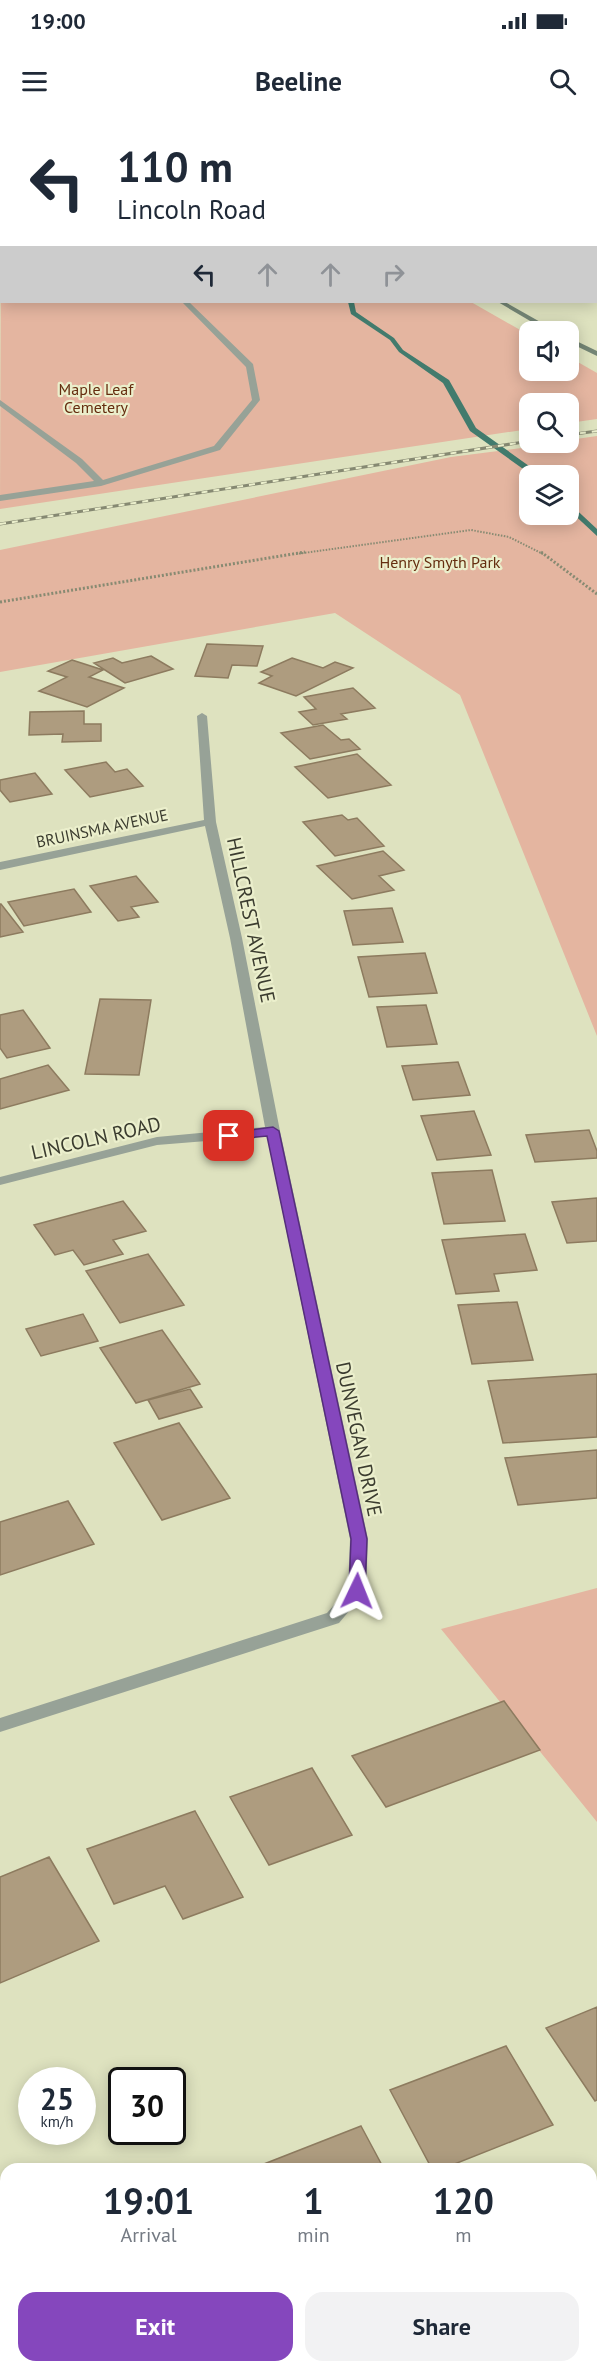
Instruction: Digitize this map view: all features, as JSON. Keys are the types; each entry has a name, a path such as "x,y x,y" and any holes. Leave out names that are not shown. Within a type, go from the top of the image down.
{"main road":[{"path":"503,303 535,321"},
{"path":"579,345 597,354"}],"street":[{"path":"0,498 101,483 217,448 256,400 250,366 186,303"},
{"path":"0,402 79,461 101,483"},
{"name":"HILLCREST AVENUE","path":"202,716 210,822 236,938 273,1131"},
{"name":"BRUINSMA AVENUE","path":"0,866 210,822"},
{"name":"LINCOLN ROAD","path":"0,1181 157,1141 273,1131"},
{"name":"DUNVEGAN DRIVE","path":"0,1725 333,1618 357,1591 359,1539 273,1131"}],"path":[{"path":"0,602 313,551 471,530 497,532 522,540 562,566 597,594"}],"green space":[{"name":"Maple Leaf Cemetery","path":"1,303 473,303 519,329 519,381 579,381 579,363 597,373 597,419 579,422 579,393 519,393 519,431 0,509"},
{"name":"Henry Smyth Park","path":"597,436 597,1036 460,695 335,613 0,672 0,550 451,457 519,448 519,453 579,453 579,439"},
{"path":"597,1588 597,1822 441,1629"}],"building":[{"path":"207,644 263,646 257,666 232,665 228,678 195,676"},
{"path":"151,656 173,669 125,683 94,663 113,658 122,663"},
{"path":"292,658 323,668 335,662 353,668 296,696 259,683 272,676 261,672"},
{"path":"72,660 103,670 89,677 124,688 87,707 39,691 67,677 48,671"},
{"path":"353,688 375,708 341,714 347,719 313,725 299,712 316,709 304,697"},
{"path":"84,711 84,724 101,724 101,741 62,742 63,734 29,735 30,712"},
{"path":"323,725 341,740 349,739 360,749 310,759 281,733"},
{"path":"357,754 391,785 328,798 295,767"},
{"path":"106,762 115,772 127,769 143,786 90,797 65,770"},
{"path":"35,773 52,794 10,802 0,790 0,780"},
{"path":"342,815 348,820 357,818 384,846 335,856 303,822"},
{"path":"383,851 404,870 379,876 394,890 352,899 317,866"},
{"path":"136,876 158,902 131,907 139,917 118,921 90,886"},
{"path":"74,889 91,912 24,926 8,902"},
{"path":"1,904 23,932 0,937"},
{"path":"392,908 403,942 353,945 344,911"},
{"path":"425,953 437,993 369,997 358,957"},
{"path":"100,999 151,1000 139,1075 85,1074"},
{"path":"426,1005 437,1044 387,1047 377,1007"},
{"path":"23,1010 50,1048 7,1058 0,1048 0,1015"},
{"path":"458,1062 470,1095 413,1100 402,1066"},
{"path":"48,1065 69,1090 0,1109 0,1079"},
{"path":"474,1111 491,1155 437,1160 421,1116"},
{"path":"589,1130 597,1151 597,1158 535,1162 526,1135"},
{"path":"492,1170 505,1221 444,1224 432,1173"},
{"path":"597,1198 597,1241 567,1243 552,1202"},
{"path":"123,1201 146,1231 113,1240 123,1254 84,1265 73,1250 55,1255 34,1225"},
{"path":"525,1234 537,1270 494,1274 499,1291 456,1294 442,1240"},
{"path":"148,1254 184,1305 120,1323 86,1271"},
{"path":"517,1302 533,1360 472,1364 458,1305"},
{"path":"83,1314 98,1341 41,1356 26,1329"},
{"path":"162,1330 200,1384 136,1403 100,1348"},
{"path":"597,1374 597,1437 503,1443 488,1381"},
{"path":"190,1389 202,1407 159,1419 148,1400"},
{"path":"179,1423 230,1498 162,1520 114,1443"},
{"path":"597,1450 597,1498 518,1505 505,1458"},
{"path":"68,1501 94,1544 0,1575 0,1522"},
{"path":"504,1701 540,1750 386,1807 352,1756"},
{"path":"312,1768 352,1835 269,1865 230,1797"},
{"path":"195,1811 243,1897 183,1919 165,1886 114,1904 87,1849"},
{"path":"49,1857 99,1941 0,1983 0,1877"},
{"path":"597,2007 597,2100 595,2101 546,2028"},
{"path":"506,2046 553,2125 457,2163 429,2163 390,2090"},
{"path":"361,2126 381,2163 266,2163"}],"waterway":[{"path":"351,303 353,313 392,339 401,351 446,382 473,429 524,465"},
{"path":"579,515 597,534"}],"railway":[{"path":"579,433 597,431"},
{"path":"0,524 519,443"}],"route":[{"path":"229,1136 273,1131 359,1539 357,1591"}]}
